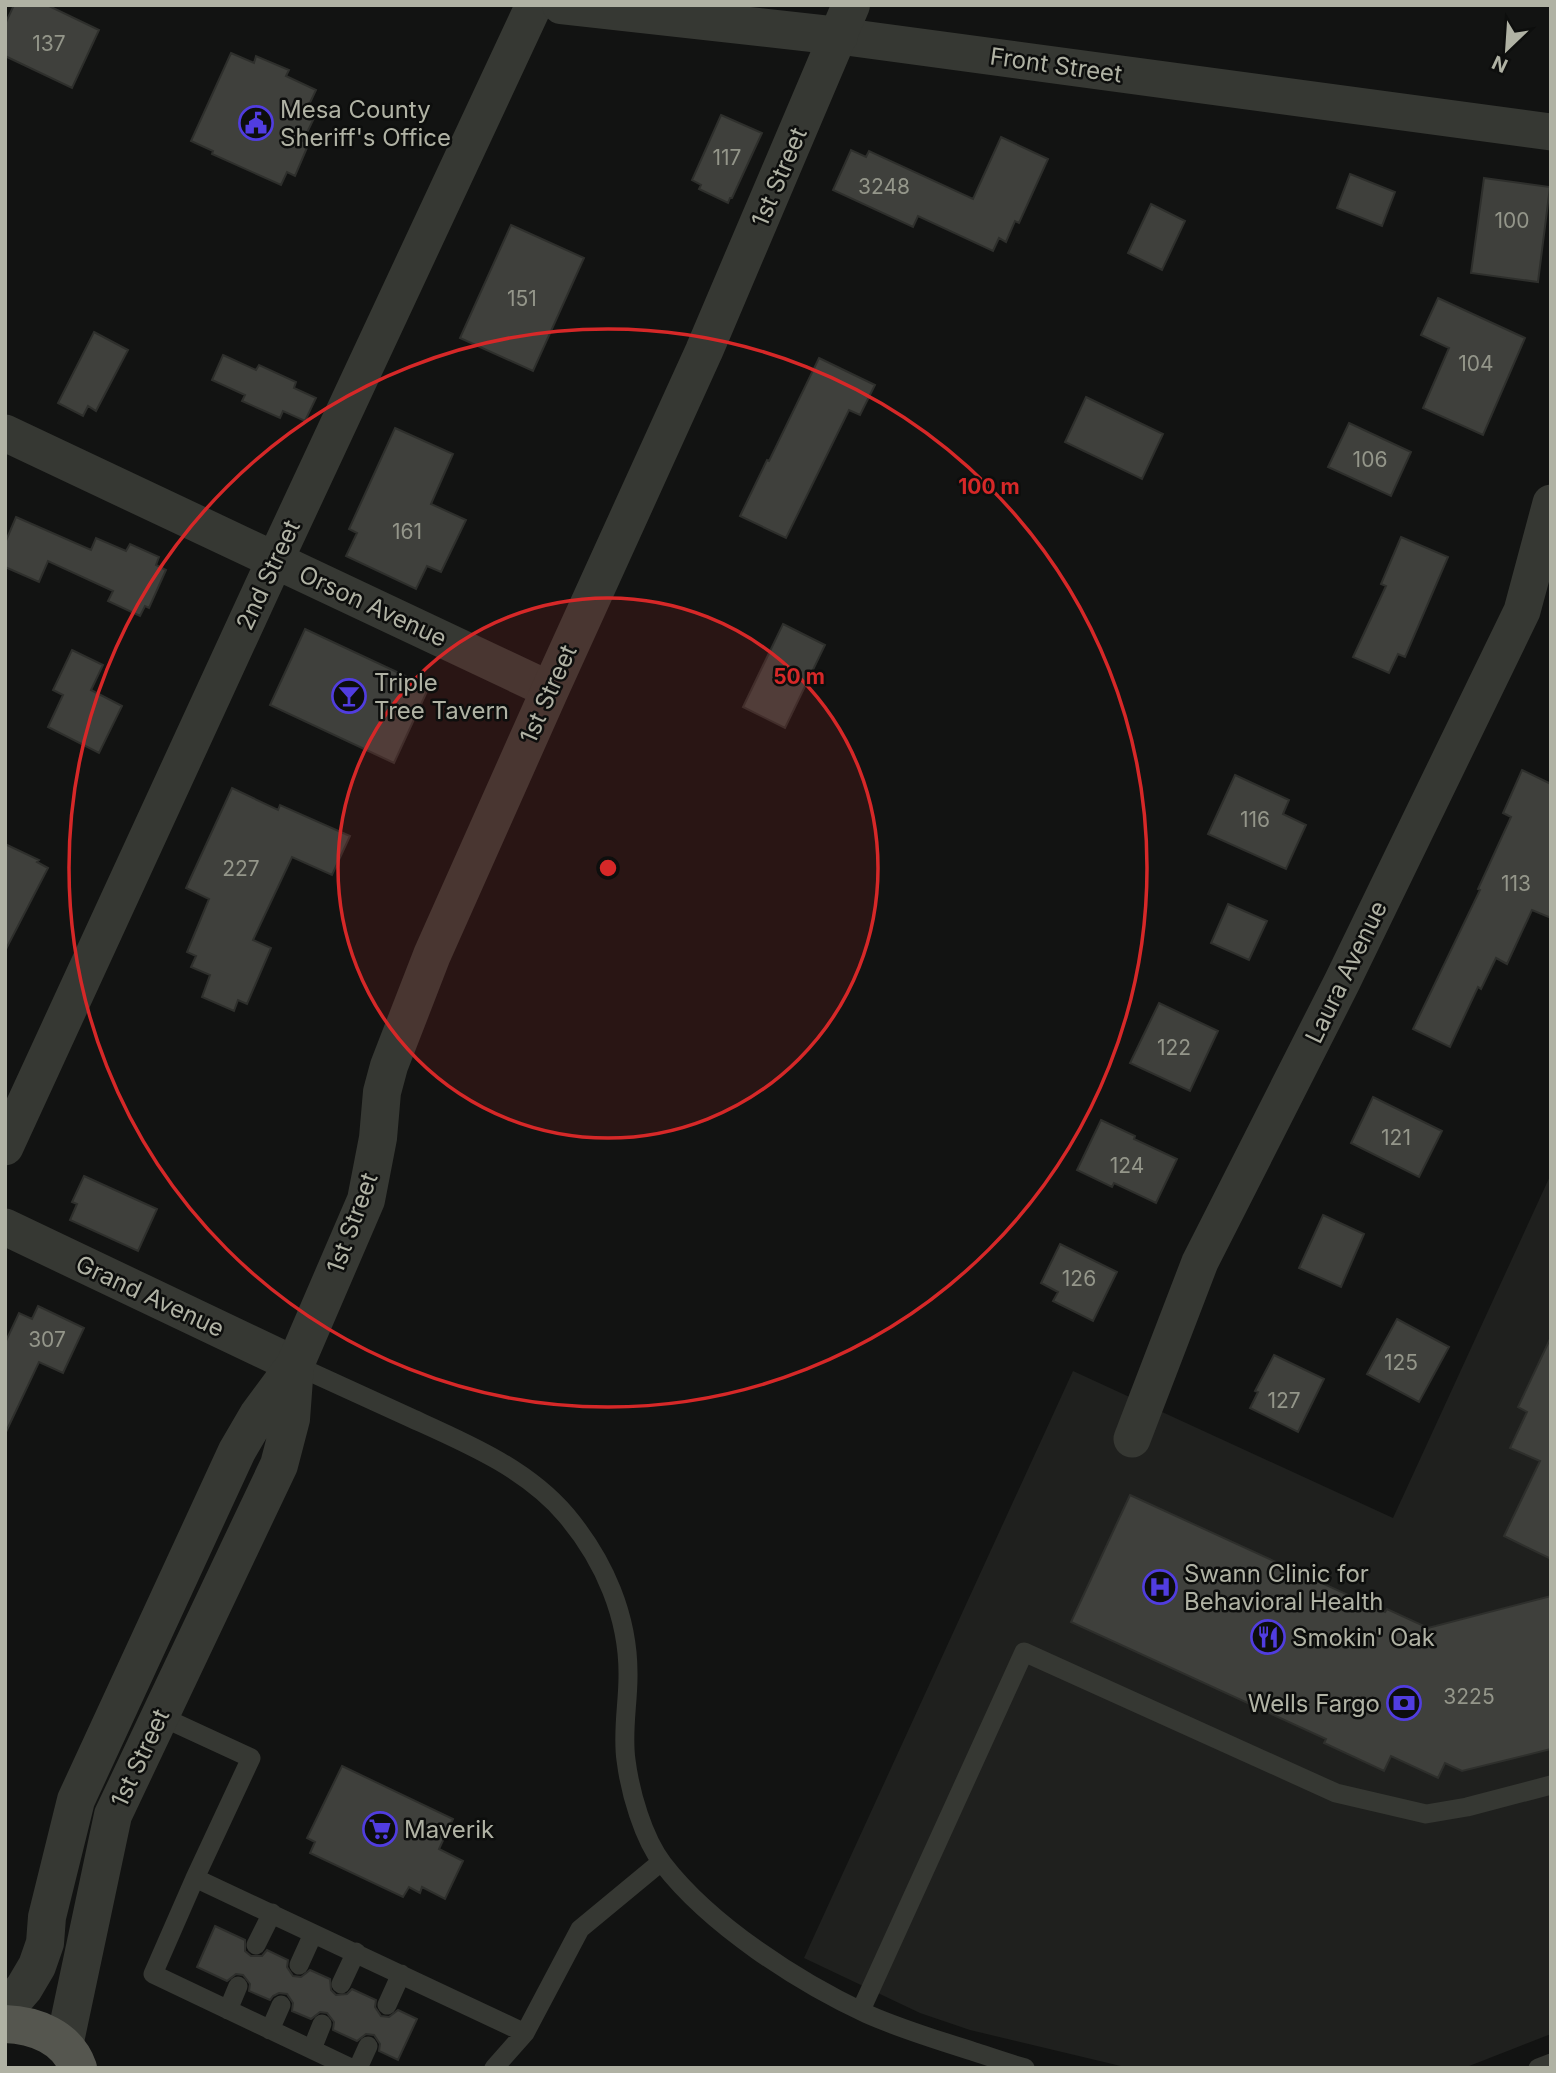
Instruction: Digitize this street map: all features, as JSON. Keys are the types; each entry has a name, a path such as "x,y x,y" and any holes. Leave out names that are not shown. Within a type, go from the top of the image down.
{"main road":[{"path":"5,2024 27,2025 47,2033 71,2057"}],"street":[{"name":"2nd Street","path":"5,1147 534,5"},
{"name":"Front Street","path":"561,5 845,21 1551,132"},
{"name":"1st Street","path":"5,2010 24,1988 37,1966 45,1943 47,1917 76,1800 237,1451 258,1415 295,1365 366,1200 378,1138 382,1092 398,1040 432,955 704,351 845,21"},
{"name":"Orson Avenue","path":"5,433 550,690"},
{"name":"Laura Avenue","path":"1132,1439 1200,1262 1348,970 1522,611 1551,503"},
{"name":"Grand Avenue","path":"5,1227 295,1365"},
{"name":"1st Street","path":"71,2057 113,1815 279,1465 291,1419 295,1365"}],"lane":[{"path":"295,1365 503,1463 536,1487 565,1514 587,1544 605,1576 618,1605 627,1639 625,1758 635,1802 646,1834 661,1862 691,1896 723,1924 775,1962 861,2010 931,2038 1025,2068"},
{"path":"861,2010 1024,1652 1336,1793 1426,1814 1467,1807 1551,1786"},
{"path":"160,1716 251,1758 153,1973 351,2068"},
{"path":"494,2068 525,2033 580,1929 661,1862"},
{"path":"195,1878 525,2033"},
{"path":"257,1945 272,1913"},
{"path":"299,1965 313,1934"},
{"path":"341,1984 356,1952"},
{"path":"387,2005 401,1974"},
{"path":"228,2010 238,1986"},
{"path":"270,2030 281,2005"},
{"path":"312,2049 322,2024"},
{"path":"358,2068 368,2046"},
{"path":"1538,2068 1551,2063"}],"shaded area":[{"path":"1551,1174 1551,2034 1464,2068 1129,2068 970,2030 920,2013 804,1958 1073,1371 1393,1518"}],"building":[{"path":"14,5 47,5 99,30 72,88 5,56 5,24"},
{"name":"Mesa County Sheriff's Office","path":"231,53 254,63 256,56 289,70 286,76 316,90 307,109 316,114 303,141 309,143 295,176 287,172 281,185 212,154 213,151 191,141"},
{"path":"721,115 762,133 728,203 699,189 701,185 692,180"},
{"path":"1001,137 1048,159 1019,223 1015,221 1006,242 999,238 993,251 918,216 913,227 833,190 851,150 866,157 869,151 973,199"},
{"path":"1350,174 1395,192 1382,226 1337,208"},
{"path":"1484,178 1550,187 1538,282 1471,273"},
{"path":"1151,204 1185,221 1162,270 1128,253"},
{"path":"511,225 584,258 533,371 460,338"},
{"path":"1438,298 1525,338 1483,435 1423,408 1449,348 1421,335"},
{"path":"94,332 128,350 96,411 88,406 83,416 58,403"},
{"path":"223,355 256,370 259,365 296,382 294,388 316,398 305,421 283,411 280,418 242,401 245,395 212,380"},
{"path":"819,358 875,385 860,415 849,410 786,538 740,516"},
{"path":"1086,397 1163,434 1142,479 1065,442"},
{"path":"1349,423 1411,452 1391,496 1328,467"},
{"path":"395,428 453,454 431,504 466,520 441,572 427,566 416,589 346,556 357,533 349,529"},
{"path":"16,517 91,550 96,538 126,551 130,544 159,557 156,565 166,570 149,608 145,606 140,616 108,601 113,591 48,561 39,582 5,567 5,543"},
{"path":"1401,537 1448,557 1405,657 1398,654 1389,673 1353,657 1386,586 1381,584"},
{"path":"783,624 825,645 785,728 743,707"},
{"name":"Triple Tree Tavern","path":"305,629 429,687 394,763 270,705"},
{"path":"72,650 103,665 91,690 122,706 99,753 48,727 63,695 53,690"},
{"path":"1522,770 1551,784 1551,918 1532,910 1507,964 1496,958 1481,989 1478,987 1450,1047 1413,1029 1480,890 1478,889 1511,817 1503,813"},
{"path":"1235,775 1289,800 1283,814 1306,825 1286,869 1208,834"},
{"path":"232,788 278,810 280,805 350,836 332,875 292,857 253,940 271,948 247,1004 238,1000 234,1011 202,997 210,975 191,967 196,956 187,952 209,899 186,888"},
{"path":"5,844 39,860 37,862 48,868 5,951"},
{"path":"1228,904 1267,921 1249,960 1211,943"},
{"path":"1159,1003 1218,1031 1190,1091 1130,1063"},
{"path":"1373,1097 1442,1131 1419,1177 1351,1143"},
{"path":"1101,1120 1177,1159 1156,1203 1114,1183 1112,1187 1077,1170"},
{"path":"84,1176 157,1209 138,1251 70,1220 77,1204 72,1202"},
{"path":"1323,1215 1364,1234 1341,1287 1299,1268"},
{"path":"1060,1244 1117,1272 1093,1321 1053,1301 1058,1292 1041,1283"},
{"path":"38,1306 84,1328 63,1373 39,1362 5,1434 5,1343 19,1313 32,1319"},
{"path":"1397,1319 1449,1347 1419,1402 1367,1374"},
{"path":"1551,1337 1551,1559 1504,1536 1540,1461 1510,1448 1527,1412 1518,1407"},
{"path":"1274,1355 1324,1379 1298,1432 1250,1408 1258,1392 1255,1391"},
{"path":"1130,1495 1385,1612 1387,1609 1428,1628 1551,1596 1551,1749 1462,1771 1445,1763 1438,1778 1391,1756 1384,1771 1324,1743 1326,1739 1071,1622"},
{"name":"Maverik","path":"342,1766 453,1819 439,1849 463,1861 445,1899 422,1887 420,1893 409,1887 403,1897 310,1853 315,1842 307,1838"},
{"path":"215,1926 245,1940 245,1951 251,1956 262,1956 267,1950 288,1960 287,1967 293,1976 301,1977 310,1970 330,1979 331,1990 336,1995 347,1994 352,1989 376,2000 375,2007 381,2016 389,2017 398,2010 417,2019 398,2060 379,2051 380,2044 374,2035 366,2034 357,2041 333,2030 334,2022 327,2013 320,2012 311,2019 292,2011 293,2003 287,1994 279,1993 270,2000 249,1991 250,1984 243,1975 236,1974 227,1981 197,1967"}],"place":[{"name":"Mesa County Sheriff's Office","path":"256,123"},
{"name":"Triple Tree Tavern","path":"349,696"},
{"name":"Swann Clinic for Behavioral Health","path":"1160,1587"},
{"name":"Smokin' Oak","path":"1268,1637"},
{"name":"Wells Fargo","path":"1404,1703"},
{"name":"Maverik","path":"380,1829"}]}
